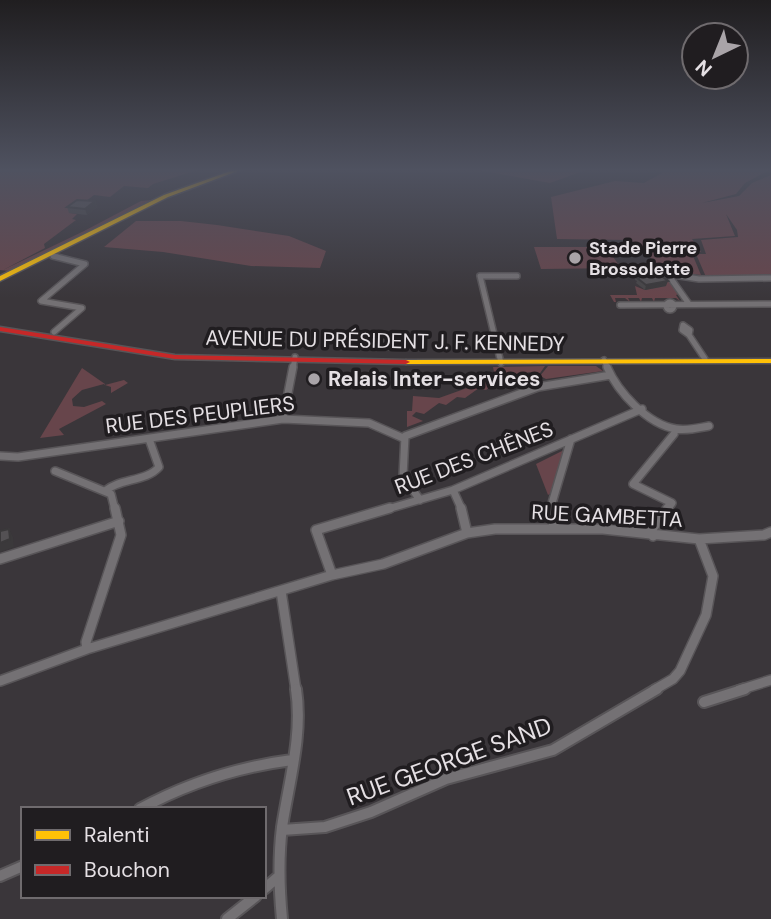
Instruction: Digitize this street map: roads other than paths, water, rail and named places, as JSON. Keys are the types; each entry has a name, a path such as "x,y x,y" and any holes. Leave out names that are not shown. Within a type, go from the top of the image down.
{"main road":[{"path":"71,245 134,212"},
{"path":"0,281 140,212"},
{"name":"AVENUE DU PRÉSIDENT J. F. KENNEDY","path":"0,327 54,332 117,346 178,354 295,358"},
{"name":"AVENUE DU PRÉSIDENT J. F. KENNEDY","path":"0,327 139,353 501,362 771,359"},
{"name":"AVENUE DU PRÉSIDENT J. F. KENNEDY","path":"604,361 771,359"}],"street":[{"path":"51,255 85,264 41,300 82,308 54,332"},
{"path":"667,274 699,279 771,278"},
{"path":"501,362 480,276 517,276"},
{"path":"672,281 689,304"},
{"path":"620,304 658,305 674,313 690,330 689,335 705,359"},
{"path":"674,313 689,304 771,304"},
{"path":"283,419 295,358"},
{"path":"604,361 630,401 673,429 709,426"},
{"path":"420,500 402,476 403,438 538,387 611,375"},
{"name":"RUE DES CHÊNES","path":"332,575 316,530 453,490 642,409"},
{"name":"RUE DES PEUPLIERS","path":"0,456 18,457 283,419 369,423 403,438"},
{"path":"653,536 652,529 672,503 633,484 674,434"},
{"path":"105,491 111,486 154,473 159,467 149,439"},
{"path":"555,529 548,507 571,439"},
{"path":"55,471 111,494 119,521 121,535 86,642 87,649"},
{"path":"453,490 460,503 467,533"},
{"path":"0,559 119,521"},
{"name":"RUE GAMBETTA","path":"0,681 87,649 332,575 383,564 467,533 495,529 603,529 699,539 764,535 771,532"},
{"name":"RUE GEORGE SAND","path":"282,830 325,827 371,812 446,779 553,750 673,679 688,662 711,588 713,577 699,539"},
{"path":"281,591 300,717 282,830 278,877 282,919"},
{"path":"704,702 771,680"},
{"path":"143,807 162,796 240,768 292,760"},
{"path":"0,876 21,867"},
{"path":"266,887 278,877"},
{"path":"226,919 253,898"}],"place":[{"name":"Stade Pierre Brossolette","path":"575,258"},
{"name":"Relais Inter-services","path":"314,379"}]}
